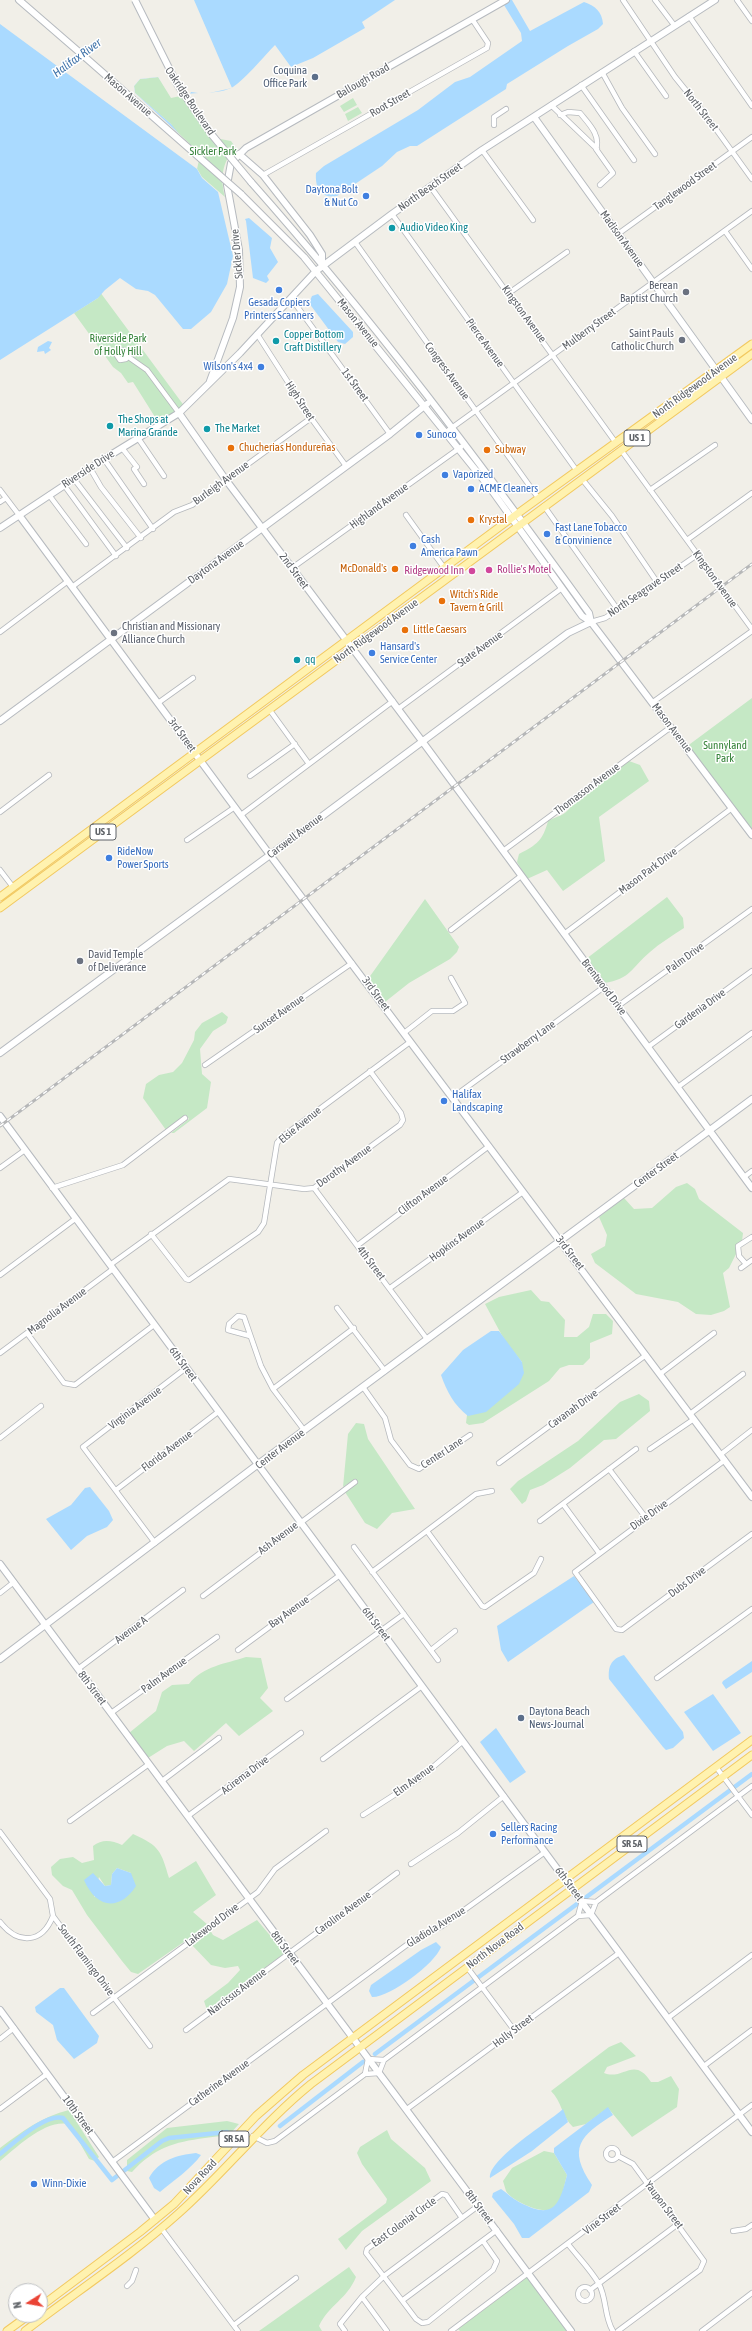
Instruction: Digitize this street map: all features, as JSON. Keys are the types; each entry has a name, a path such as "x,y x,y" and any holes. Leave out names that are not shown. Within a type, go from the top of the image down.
{"main road":[{"name":"North Ridgewood Avenue","path":"0,897 515,516 752,344"},
{"name":"North Ridgewood Avenue","path":"0,908 752,354"},
{"path":"19,894 22,880"},
{"path":"6,903 13,887"},
{"name":"North Nova Road","path":"352,2038 752,1740"},
{"name":"North Nova Road","path":"244,2146 296,2096 359,2047 725,1778 752,1755"},
{"path":"467,1967 469,1951"},
{"path":"452,1978 455,1970 455,1961"},
{"name":"Nova Road","path":"48,2301 155,2220 190,2188 256,2116 303,2075 352,2038"},
{"path":"253,2136 252,2132 256,2116"},
{"name":"Nova Road","path":"48,2313 161,2228 198,2194 244,2146"},
{"path":"91,2282 100,2262"},
{"path":"48,2313 57,2294"},
{"path":"7,2331 18,2323"},
{"name":"Nova Road","path":"25,2331 35,2323"}],"street":[{"name":"Mason Avenue","path":"19,0 240,194 304,257 515,516"},
{"name":"Oakridge Boulevard","path":"135,0 177,84 212,135 322,266"},
{"name":"North Street","path":"623,0 675,77 733,151 752,179"},
{"path":"656,0 674,25"},
{"name":"North Beach Street","path":"179,413 322,266 430,186 482,150 649,40 715,0"},
{"path":"737,0 752,22"},
{"name":"Ballough Road","path":"228,170 231,163 246,148 504,2"},
{"path":"689,16 752,106"},
{"name":"Root Street","path":"263,176 487,48 488,43 472,19"},
{"path":"634,51 666,96"},
{"path":"602,72 622,108 655,154"},
{"path":"581,85 634,160"},
{"path":"551,105 596,149 613,173 600,185"},
{"path":"494,125 494,117 506,109"},
{"path":"560,114 568,112 580,113 597,136 596,149"},
{"name":"Madison Avenue","path":"534,117 752,420"},
{"name":"Tanglewood Street","path":"618,234 752,137"},
{"path":"482,150 533,220"},
{"path":"239,154 263,176 292,211 322,254 322,266"},
{"name":"Sickler Drive","path":"210,382 234,318 240,287 239,250 227,185 228,170"},
{"name":"Kingston Avenue","path":"430,186 509,293 616,443"},
{"name":"Mulberry Street","path":"446,432 752,211"},
{"name":"Pierce Avenue","path":"392,214 577,471"},
{"path":"725,231 752,269"},
{"name":"Congress Avenue","path":"354,242 539,499"},
{"path":"509,293 567,252"},
{"name":"Mason Avenue","path":"322,266 378,332 430,401 465,443 583,617 591,622 653,702 752,835"},
{"name":"1st Street","path":"291,298 390,434"},
{"name":"High Street","path":"257,334 311,418 346,466"},
{"name":"2nd Street","path":"130,357 146,370 179,413 226,480 351,649 393,702 455,786"},
{"name":"Daytona Avenue","path":"0,720 390,434 430,401"},
{"name":"Riverside Drive","path":"0,528 104,459 179,413"},
{"name":"Burleigh Avenue","path":"0,632 70,584 116,556 174,512 192,506 311,418"},
{"path":"138,438 164,476"},
{"name":"Highland Avenue","path":"292,568 465,443"},
{"path":"650,490 715,445"},
{"path":"122,448 137,467 134,470 144,484"},
{"name":"Kingston Avenue","path":"621,450 752,630"},
{"path":"104,459 153,529"},
{"path":"90,468 101,487 141,538"},
{"path":"74,479 127,548"},
{"path":"582,479 612,516 657,582"},
{"path":"64,485 116,556"},
{"name":"3rd Street","path":"0,490 112,639 270,855 751,1496"},
{"path":"686,540 752,493"},
{"path":"49,495 86,544"},
{"path":"0,502 6,498"},
{"path":"544,506 618,610"},
{"path":"406,516 445,569"},
{"name":"Mason Avenue","path":"520,524 589,613 591,622"},
{"name":"North Seagrave Street","path":"591,622 605,618 618,610 697,555"},
{"name":"State Avenue","path":"398,709 562,588"},
{"name":"Carswell Avenue","path":"0,1053 270,855 568,633 591,622"},
{"path":"653,702 752,630"},
{"path":"158,703 193,678"},
{"path":"241,815 393,702"},
{"path":"269,709 309,764"},
{"name":"Thomasson Avenue","path":"503,851 671,727"},
{"path":"250,776 295,744"},
{"path":"0,812 49,775"},
{"name":"Brentwood Drive","path":"455,786 752,1188"},
{"path":"187,840 235,807"},
{"name":"Mason Park Drive","path":"564,934 732,808"},
{"path":"0,870 13,887"},
{"path":"451,930 521,876"},
{"name":"Palm Drive","path":"618,1006 752,909"},
{"name":"Sunset Avenue","path":"205,1065 352,963"},
{"name":"Gardenia Drive","path":"648,1047 752,971"},
{"path":"404,1033 432,1011 453,1011 465,1002 451,978"},
{"name":"Strawberry Lane","path":"452,1098 604,987"},
{"path":"678,1088 752,1033"},
{"name":"Elsie Avenue","path":"269,1184 275,1149 282,1137 410,1042"},
{"name":"Dorothy Avenue","path":"269,1184 304,1189 314,1188 400,1125 403,1120 401,1113 370,1071"},
{"name":"Center Street","path":"560,1240 752,1099"},
{"name":"6th Street","path":"0,1116 299,1522 592,1914 619,1953 752,2132"},
{"path":"52,1188 124,1166 185,1118"},
{"name":"Clifton Avenue","path":"358,1245 488,1146"},
{"path":"0,1168 25,1150"},
{"path":"744,1177 752,1171"},
{"path":"111,1267 151,1234 229,1179 269,1184 264,1223 258,1232 190,1280 186,1279 151,1234"},
{"name":"4th Street","path":"314,1188 427,1339"},
{"name":"Hopkins Avenue","path":"390,1288 524,1192"},
{"path":"0,1275 75,1219"},
{"path":"746,1264 739,1256 738,1246 752,1237"},
{"name":"Center Avenue","path":"0,1659 257,1465 560,1240"},
{"path":"741,1268 752,1260"},
{"name":"Magnolia Avenue","path":"0,1353 111,1267"},
{"path":"337,1308 354,1328 385,1371"},
{"path":"250,1336 228,1330 229,1324 238,1316 244,1317 261,1366 273,1389 304,1430"},
{"path":"27,1333 64,1383 68,1385 75,1385 154,1325"},
{"path":"273,1389 354,1328"},
{"path":"660,1374 714,1333"},
{"name":"Cavanah Drive","path":"499,1463 646,1355"},
{"name":"Virginia Avenue","path":"116,1490 83,1447 186,1368"},
{"path":"650,1449 692,1417 743,1374"},
{"name":"Center Lane","path":"363,1387 385,1418 391,1440 410,1465 419,1470 470,1435"},
{"path":"0,1438 41,1406"},
{"name":"Florida Avenue","path":"116,1490 218,1412"},
{"path":"720,1455 752,1430"},
{"path":"540,1520 636,1449"},
{"name":"Dixie Drive","path":"575,1572 724,1460"},
{"path":"609,1470 646,1518"},
{"name":"Ash Avenue","path":"203,1596 299,1522 355,1482"},
{"path":"116,1490 155,1543"},
{"path":"372,1572 476,1494 492,1491"},
{"path":"563,1504 599,1553"},
{"path":"426,1531 482,1606 485,1607 534,1573 541,1558"},
{"name":"Dubs Drive","path":"575,1572 616,1629 622,1630 752,1534"},
{"path":"354,1547 438,1660"},
{"name":"8th Street","path":"0,1564 352,2038 407,2108 571,2331"},
{"name":"Bay Avenue","path":"238,1650 340,1575"},
{"path":"0,1593 14,1582"},
{"name":"Avenue A","path":"78,1669 183,1590"},
{"path":"657,1678 752,1609"},
{"path":"287,1699 404,1614"},
{"path":"430,1650 455,1631"},
{"name":"Palm Avenue","path":"111,1713 217,1637"},
{"path":"323,1759 422,1686"},
{"name":"Acirema Drive","path":"188,1816 301,1733"},
{"path":"162,1782 219,1738"},
{"name":"Elm Avenue","path":"363,1815 419,1778 462,1742"},
{"path":"70,1821 149,1764"},
{"path":"716,1767 752,1815"},
{"path":"253,2136 267,2143 275,2141 365,2074 379,2073 384,2060 578,1916 592,1914 596,1902 752,1786"},
{"path":"411,1864 458,1833 504,1796"},
{"name":"Lakewood Drive","path":"93,2013 258,1892 275,1869 326,1831"},
{"name":"South Flamingo Drive","path":"0,1832 50,1899 53,1916 150,2046"},
{"name":"Gladiola Avenue","path":"327,2004 412,1941 442,1926 545,1852"},
{"name":"Caroline Avenue","path":"289,1953 397,1873"},
{"path":"578,1916 582,1901 596,1902"},
{"path":"0,1922 13,1936 29,1938 44,1931 53,1916"},
{"name":"Narcissus Avenue","path":"186,2030 289,1953"},
{"name":"Holly Street","path":"407,2108 619,1953"},
{"path":"668,2018 752,1955"},
{"path":"467,1967 514,2030"},
{"name":"Catherine Avenue","path":"114,2164 327,2004"},
{"name":"10th Street","path":"0,2010 155,2220"},
{"path":"0,2039 14,2028"},
{"path":"704,2066 752,2030"},
{"path":"365,2074 368,2059 384,2060"},
{"path":"0,2109 47,2074"},
{"name":"Vine Street","path":"453,2330 752,2105"},
{"name":"Yaupon Street","path":"618,2156 633,2164 704,2261 700,2270 618,2331"},
{"name":"East Colonial Circle","path":"384,2276 366,2253 367,2249 442,2194 446,2195 462,2218"},
{"path":"345,2331 340,2324 362,2297 384,2276 478,2206"},
{"path":"590,2290 678,2224"},
{"path":"733,2231 746,2229 752,2225"},
{"path":"161,2228 238,2331"},
{"path":"403,2300 497,2230"},
{"path":"384,2276 403,2300 416,2320 422,2323 428,2322 493,2270 497,2261 483,2241"},
{"path":"568,2244 598,2283 604,2297 608,2323 613,2331"},
{"path":"126,2286 132,2281 136,2270"},
{"path":"234,2325 296,2278"},
{"path":"702,2331 752,2293"},
{"path":"362,2297 387,2331"}],"green space":[{"name":"Sickler Park","path":"158,77 184,94 215,138 231,141 236,148 228,158 223,170 223,190 225,197 202,177 171,124 135,93 134,86 140,79"},
{"path":"353,98 357,105 344,112 340,106"},
{"path":"358,107 362,113 348,121 345,114"},
{"name":"Riverside Park of Holly Hill","path":"100,292 185,407 160,425 133,382 128,383 121,373 113,367 74,313 98,298"},
{"name":"Sunnyland Park","path":"752,698 752,835 686,747"},
{"path":"629,761 640,765 649,781 599,817 605,861 563,891 547,870 527,879 517,862 519,854 535,845 544,833 548,821 565,813 570,807 571,803"},
{"path":"667,897 683,918 684,928 654,949 625,976 620,979 604,983 586,959"},
{"path":"425,899 459,947 457,952 450,959 409,983 385,1002 368,979"},
{"path":"222,1012 228,1017 226,1023 213,1031 200,1049 202,1074 211,1082 207,1108 174,1133 171,1133 189,1119 186,1115 166,1130 143,1098 146,1084 159,1075 173,1072 182,1063 194,1040 195,1032 202,1023"},
{"path":"687,1183 695,1189 699,1199 743,1233 742,1241 736,1247 736,1254 729,1268 723,1273 730,1307 724,1311 711,1315 696,1314 678,1302 636,1294 595,1263 591,1254 605,1246 607,1235 599,1217 624,1198 634,1209 652,1208 676,1187"},
{"path":"531,1290 541,1301 549,1302 565,1320 564,1337 577,1337 589,1327 593,1314 606,1314 613,1321 612,1334 590,1343 590,1358 583,1365 569,1365 560,1368 549,1381 483,1423 469,1425 466,1423 467,1415 522,1362 506,1343 485,1304 499,1297"},
{"path":"639,1394 649,1401 650,1411 616,1439 604,1440 570,1468 543,1485 530,1490 526,1501 522,1504 510,1489 518,1481 578,1441 620,1402"},
{"path":"356,1423 364,1424 368,1439 415,1509 392,1513 377,1529 365,1523 345,1492 358,1482 355,1479 343,1487 348,1434"},
{"path":"246,1657 261,1658 268,1688 260,1698 273,1711 239,1736 226,1723 194,1751 184,1741 167,1746 148,1758 129,1733 156,1711 162,1692 172,1685 189,1684 201,1673 215,1666"},
{"path":"133,1834 149,1842 161,1855 169,1878 196,1861 216,1895 193,1912 208,1925 138,1974 131,1972 122,1961 87,1915 72,1890 63,1886 52,1875 51,1867 60,1859 73,1857 82,1863 94,1860 93,1846 103,1841 110,1841 122,1845","holes":["117,1868 131,1873 94,1897 99,1877 105,1886 111,1885 112,1874"]},
{"path":"257,1920 285,1953 207,2010 204,2001 228,1983 240,1970 238,1966 225,1968 211,1965 191,1944 210,1930 213,1935 223,1940"},
{"path":"621,2042 636,2056 607,2067 604,2073 611,2075 634,2069 645,2074 651,2082 658,2082 671,2076 679,2089 677,2107 632,2137 608,2108 586,2124 573,2127 566,2119 558,2100 551,2091 609,2047"},
{"path":"69,2110 99,2157 95,2161 89,2159 69,2124 60,2124 50,2126 32,2135 0,2161 0,2148 8,2142 41,2120"},
{"path":"227,2121 239,2124 227,2137 213,2137 174,2144 148,2157 132,2172 127,2171 127,2160 167,2128"},
{"path":"387,2130 391,2139 425,2168 431,2181 362,2231 346,2250 338,2239 386,2203 387,2199 362,2164 357,2153 360,2147"},
{"path":"544,2151 554,2153 567,2175 558,2203 552,2209 548,2210 527,2206 509,2195 503,2181 512,2168"},
{"path":"349,2267 356,2277 348,2291 323,2319 319,2326 322,2331 259,2331"},
{"path":"527,2277 568,2331 460,2331 458,2329"}],"water":[{"name":"Halifax River","path":"0,0 395,0 362,22 365,28 313,58 291,67 275,45 241,81 231,88 217,92 188,94 173,97 158,77 140,79 134,86 135,93 171,124 198,157 197,169 202,178 218,192 233,256 227,284 211,312 191,329 183,329 155,295 148,291 136,289 120,278 105,290 98,298 0,360"},
{"path":"501,0 512,0 530,31 584,2 591,5 599,12 603,24 598,29 507,84 506,89 417,146 410,146 397,152 382,166 337,196 326,196 323,194 316,183 316,173 324,166 418,110 455,82 470,77 522,41 521,33"},
{"path":"249,218 272,238 270,248 278,262 267,276 269,280 266,283 253,278 245,219"},
{"path":"318,294 353,332 353,337 345,344 338,342 309,303 312,296"},
{"path":"48,341 52,342 49,348 51,350 45,354 44,351 37,352 38,347"},
{"path":"491,1331 499,1331 522,1362 524,1373 519,1384 486,1412 468,1416 452,1398 441,1375 463,1350"},
{"path":"90,1487 109,1511 113,1520 107,1527 87,1536 71,1550 46,1519 71,1505 85,1488"},
{"path":"574,1576 594,1602 508,1662 501,1650 497,1626"},
{"path":"624,1655 683,1732 684,1738 673,1748 666,1750 663,1747 609,1679 611,1664 613,1661"},
{"path":"752,1661 752,1672 726,1689 722,1683 723,1681"},
{"path":"713,1694 741,1733 713,1751 684,1712"},
{"path":"496,1728 526,1772 510,1783 480,1742"},
{"path":"117,1868 131,1873 136,1886 122,1900 115,1903 101,1901 89,1889 84,1880 93,1873 105,1886 111,1885 112,1874"},
{"path":"436,1942 441,1947 437,1954 421,1971 411,1979 389,1992 380,1996 372,1997 369,1991 371,1985 421,1950"},
{"path":"60,1988 64,1988 99,2036 97,2043 74,2059 57,2040 53,2025 36,2012 35,2007"},
{"path":"608,2107 613,2115 585,2137 579,2152 580,2161 584,2172 592,2185 589,2192 529,2238 522,2238 514,2224 492,2197 493,2193 501,2189 517,2201 540,2210 547,2210 553,2207 561,2195 567,2175 554,2153 554,2148"},
{"path":"563,2109 568,2122 532,2151 490,2178 492,2170 509,2151"},
{"path":"196,2153 201,2155 182,2175 160,2192 154,2188 149,2178 158,2167 175,2157"}],"pier":[{"path":"0,0 194,0 232,88 205,94 191,92 190,94 171,98 158,77 140,79 134,86 135,93 188,142 200,156 197,169 0,24"}],"waterway":[{"path":"375,2054 752,1774"},
{"path":"280,2126 363,2062"},
{"path":"0,2154 21,2136 39,2124 48,2120 63,2118 112,2180 162,2141 169,2138 227,2132"}],"railway":[{"path":"0,1126 752,564"}],"place":[{"name":"Coquina Office Park","path":"315,77"},
{"name":"Daytona Bolt & Nut Co","path":"366,196"},
{"name":"Audio Video King","path":"392,228"},
{"name":"Gesada Copiers Printers Scanners","path":"279,290"},
{"name":"Berean Baptist Church","path":"686,292"},
{"name":"Saint Pauls Catholic Church","path":"682,340"},
{"name":"Copper Bottom Craft Distillery","path":"276,341"},
{"name":"Wilson's 4x4","path":"261,367"},
{"name":"The Shops at Marina Grande","path":"110,426"},
{"name":"The Market","path":"207,429"},
{"name":"Sunoco","path":"419,435"},
{"name":"Chucherias Hondureñas","path":"231,448"},
{"name":"Subway","path":"487,450"},
{"name":"Vaporized","path":"445,475"},
{"name":"ACME Cleaners","path":"471,489"},
{"name":"Krystal","path":"471,520"},
{"name":"Fast Lane Tobacco & Convinience","path":"547,534"},
{"name":"Cash America Pawn","path":"413,546"},
{"name":"McDonald's","path":"395,569"},
{"name":"Rollie's Motel","path":"489,570"},
{"name":"Ridgewood Inn","path":"472,571"},
{"name":"Witch's Ride Tavern & Grill","path":"442,601"},
{"name":"Little Caesars","path":"405,630"},
{"name":"Christian and Missionary Alliance Church","path":"114,633"},
{"name":"Hansard's Service Center","path":"372,653"},
{"name":"qq","path":"297,660"},
{"name":"RideNow Power Sports","path":"109,858"},
{"name":"David Temple of Deliverance","path":"80,961"},
{"name":"Halifax Landscaping","path":"444,1101"},
{"name":"Daytona Beach News-Journal","path":"521,1718"},
{"name":"Sellers Racing Performance","path":"493,1834"},
{"name":"Winn-Dixie","path":"34,2184"}]}
